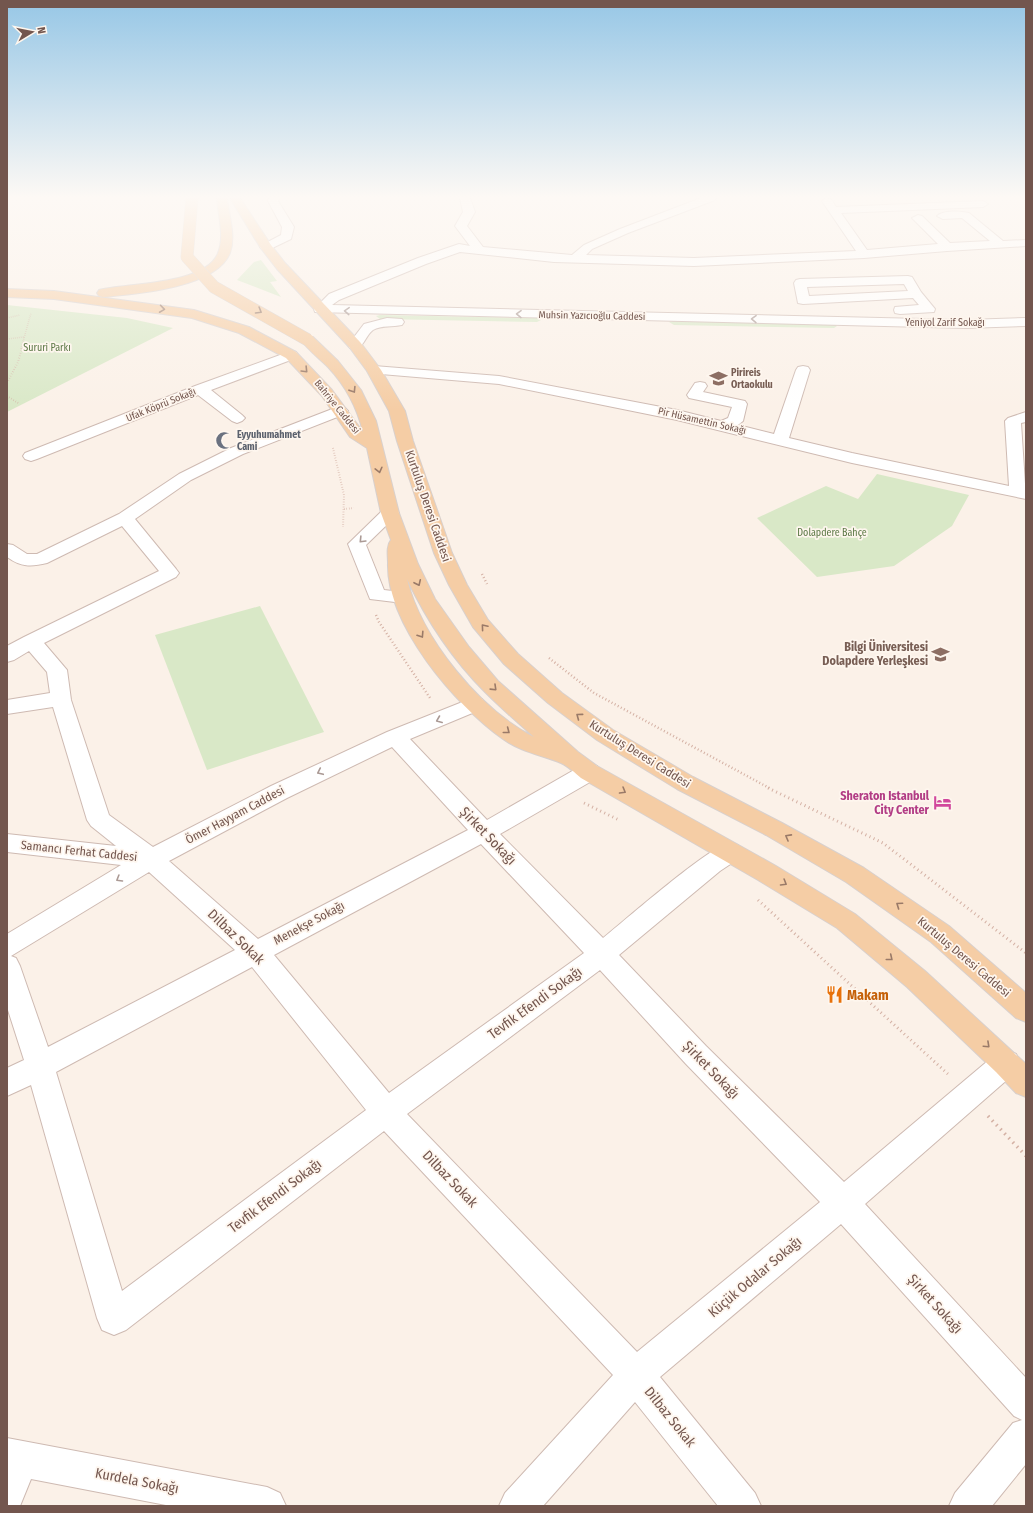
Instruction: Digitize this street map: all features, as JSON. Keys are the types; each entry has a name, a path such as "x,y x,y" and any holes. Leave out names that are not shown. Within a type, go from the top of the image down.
{"main road":[{"path":"196,269 214,287 308,340 333,364 354,390 368,421 394,522 410,564 426,599 462,652 492,686 579,765"},
{"name":"Bahriye Caddesi","path":"54,295 142,289 180,282 208,272 211,269"},
{"name":"Kurtuluş Deresi Caddesi","path":"283,269 355,345 374,370 397,411 405,441 443,553 458,585 480,623 511,659 555,698 605,735 685,783 774,829 855,875 940,934 1026,1010"},
{"name":"Bahriye Caddesi","path":"7,293 54,295 194,314 244,330 291,356 327,393 355,434 373,445"},
{"path":"394,522 397,575 403,597 413,622 440,664 475,704 511,734 537,749 579,765 846,921 916,979 1016,1073"}],"street":[{"path":"320,309 334,297 403,269"},
{"path":"867,330 859,310 929,309 916,294 908,280 800,283 803,300 916,294"},
{"path":"558,320 578,306 638,308 660,322"},
{"name":"Muhsin Yazıcıoğlu Caddesi","path":"320,309 384,317 660,322 867,330"},
{"name":"Muhsin Yazıcıoğlu Caddesi","path":"355,345 369,327 384,317"},
{"name":"Yeniyol Zarif Sokağı","path":"867,330 1026,322"},
{"name":"Yeniyol Zarif Sokağı","path":"867,330 972,333 1026,332"},
{"name":"Ufak Köprü Sokağı","path":"31,456 200,389 291,356"},
{"name":"Pir Hüsamettin Sokağı","path":"374,370 499,380 677,415 852,458 1022,494"},
{"path":"780,440 804,370"},
{"path":"700,386 694,395 740,404 735,421 723,426"},
{"path":"200,389 237,418"},
{"path":"7,549 23,560 41,559 125,518 191,474 237,451 340,411"},
{"path":"1022,494 1012,421 1026,417"},
{"path":"7,655 31,641 170,573 125,518"},
{"path":"394,522 357,544 377,595 403,597"},
{"name":"Samancı Ferhat Caddesi","path":"31,641 57,670 61,699 99,820 151,859"},
{"path":"7,707 61,699"},
{"name":"Ömer Hayyam Caddesi","path":"7,947 151,859 279,792 395,737 475,704"},
{"name":"Şirket Sokağı","path":"395,737 696,1055 844,1203 1026,1404"},
{"name":"Menekşe Sokağı","path":"7,1083 484,832 579,765"},
{"name":"Samancı Ferhat Caddesi","path":"9,845 151,859"},
{"name":"Tevfik Efendi Sokağı","path":"7,966 40,1066 114,1318 386,1112 602,954 712,864 730,852"},
{"name":"Dilbaz Sokak","path":"151,859 255,952 386,1112 636,1375 742,1506"},
{"name":"Küçük Odalar Sokağı","path":"518,1506 636,1375 844,1203 1016,1073"},
{"path":"968,1506 1026,1436"},
{"path":"7,1493 13,1457"},
{"name":"Kurdela Sokağı","path":"13,1457 267,1506"}],"path":[{"path":"7,381 18,362 31,312"},
{"path":"7,339 24,337"},
{"path":"7,396 18,403"},
{"path":"344,509 354,508"},
{"path":"481,574 489,587"},
{"path":"544,654 594,693 742,775 883,843 1026,953"}],"green space":[{"path":"248,269 268,269 277,281 270,282 281,297 237,280"},
{"name":"Sururi Parkı","path":"7,305 127,318 173,328 7,412"},
{"path":"376,316 539,318 541,320 537,322 380,319"},
{"path":"669,322 834,324 837,326 834,328 674,325"},
{"name":"Dolapdere Bahçe","path":"877,474 969,495 952,526 894,566 817,577 757,518 826,486 858,499"},
{"path":"260,606 324,732 207,770 155,635"}],"place":[{"name":"Pirireis Ortaokulu","path":"718,379"},
{"name":"Eyyuhumahmet Cami","path":"224,441"},
{"name":"Bilgi Üniversitesi Dolapdere Yerleşkesi","path":"941,654"},
{"name":"Sheraton Istanbul City Center","path":"942,803"},
{"name":"Makam","path":"834,995"}]}
